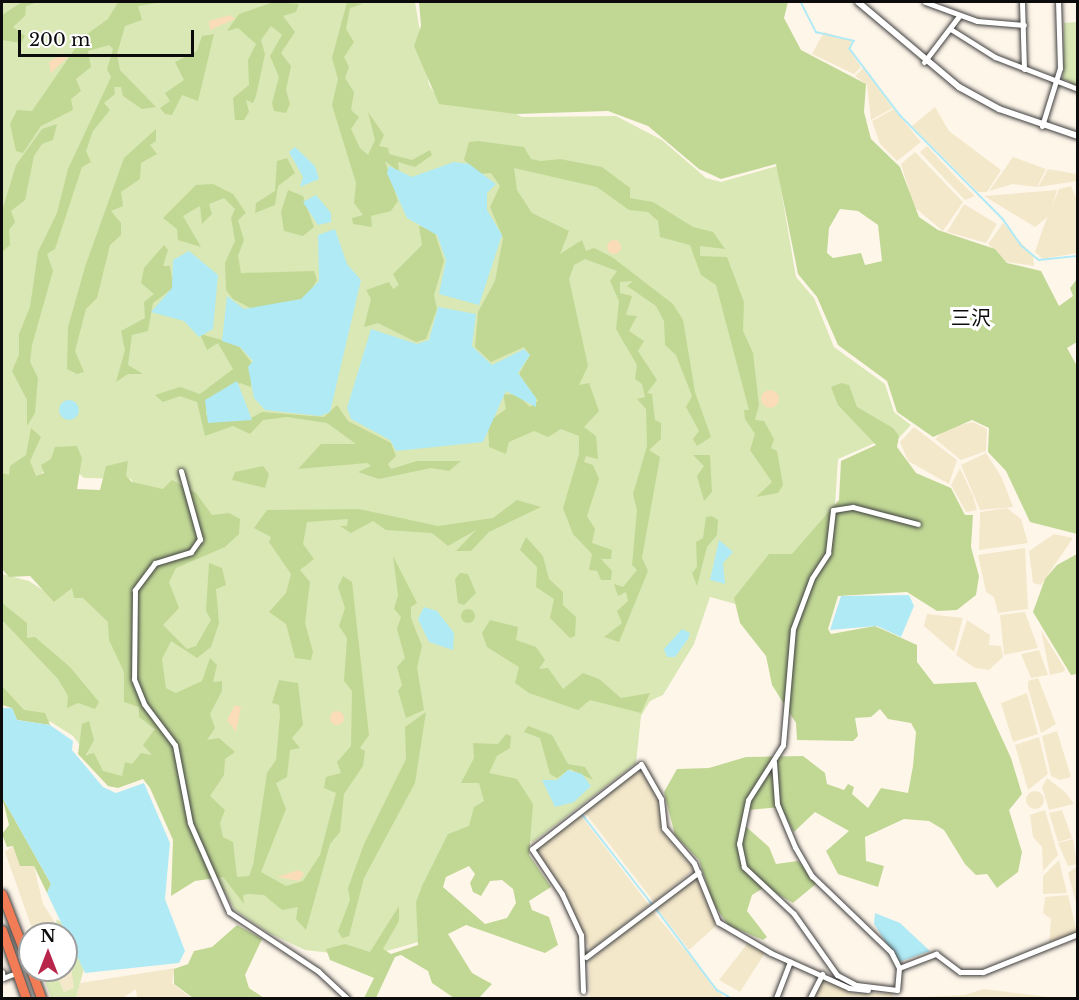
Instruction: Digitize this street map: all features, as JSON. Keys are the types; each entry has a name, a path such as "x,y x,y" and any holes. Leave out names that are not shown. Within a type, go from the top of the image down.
{"highway":[{"path":"2,894 18,935"},
{"path":"2,930 26,999"},
{"path":"36,982 41,999"}],"street":[{"path":"858,2 924,62 979,98 1042,126 1077,136"},
{"path":"925,2 959,16 1024,25"},
{"path":"1022,2 1024,69"},
{"path":"1042,126 1057,82 1058,2"},
{"path":"924,62 952,30 959,16"},
{"path":"952,30 1024,69 1077,88"},
{"path":"181,471 200,539 191,552 155,563 135,590 134,679 144,704 172,738 190,823 229,912 318,971 347,999"},
{"path":"885,990 837,975 794,914 744,867 739,844 748,800 774,762 788,718 793,629 812,578 828,553 833,510 853,507 918,524"},
{"path":"583,991 586,957 562,894 532,849 641,764 661,798 670,838 699,872 718,922 790,962 822,974 849,988 897,990 899,968 883,942 812,876 777,804 774,762"},
{"path":"586,957 699,872"},
{"path":"899,968 936,954 960,972 983,972 1077,934"},
{"path":"776,999 790,962"},
{"path":"2,972 3,978 11,975"},
{"path":"810,999 822,974"}],"shaded area":[{"path":"824,32 852,41 849,49 861,67 854,74 812,54"},
{"path":"863,68 893,108 871,120 867,85 855,76"},
{"path":"935,107 949,131 1001,170 987,192 978,192 912,126"},
{"path":"894,109 921,142 897,161 880,144 872,121"},
{"path":"927,146 975,196 965,200 920,152"},
{"path":"915,152 963,202 943,231 914,207 901,164"},
{"path":"1013,157 1046,169 1037,187 1013,184 989,191"},
{"path":"1048,169 1077,174 1077,181 1038,187"},
{"path":"1071,186 1077,200 1077,253 1043,259 1035,252 1043,228 1059,189"},
{"path":"1057,190 1049,216 1035,227 984,196"},
{"path":"964,204 997,224 986,243 947,232"},
{"path":"1003,223 1033,256 1034,266 1007,262 988,244"},
{"path":"973,422 987,429 986,451 961,460 935,439 946,428"},
{"path":"914,427 957,460 949,484 908,461 900,442"},
{"path":"986,453 1002,478 1013,507 980,510 961,465"},
{"path":"960,468 977,510 966,512 951,485"},
{"path":"1007,508 1021,519 1028,543 979,550 980,512"},
{"path":"1054,534 1073,538 1041,585 1033,583 1029,551"},
{"path":"1025,548 1028,609 998,613 994,597 986,592 978,555"},
{"path":"1025,612 1038,648 1004,655 1000,615"},
{"path":"927,614 963,618 954,652 924,626"},
{"path":"967,620 990,635 989,645 1001,646 1003,657 989,670 975,668 956,655"},
{"path":"1041,630 1065,669 1063,672 1050,675"},
{"path":"1039,650 1048,675 1031,678 1021,654"},
{"path":"1038,678 1056,724 1041,733 1028,688 1028,681"},
{"path":"1027,693 1038,734 1013,742 1001,703"},
{"path":"1057,731 1071,777 1060,780 1051,776 1042,736"},
{"path":"1039,737 1048,774 1028,790 1015,745"},
{"path":"640,769 661,804 664,834 694,869 654,902 583,810"},
{"path":"1047,778 1065,792 1074,804 1049,810 1042,787"},
{"path":"1035,791 1041,794 1044,800 1041,806 1035,809 1029,806 1026,800 1029,794"},
{"path":"1045,810 1058,855 1043,871 1042,847 1033,837 1030,815"},
{"path":"1062,810 1072,838 1058,842 1049,813"},
{"path":"579,813 649,905 590,950 568,898 535,848"},
{"path":"1073,839 1077,864 1068,866 1058,843"},
{"path":"13,846 34,866 43,904 55,922 30,922 5,852"},
{"path":"1059,860 1067,893 1043,894 1043,876"},
{"path":"1078,866 1077,907 1068,873"},
{"path":"697,875 717,925 689,950 656,907"},
{"path":"1068,895 1077,932 1049,943 1051,919 1043,913 1045,897"},
{"path":"652,910 723,998 590,998 589,961"},
{"path":"747,944 765,953 740,992 719,980"},
{"path":"175,968 172,983 191,998 137,998 136,989 123,998 76,998 80,983"},
{"path":"822,979 853,993 892,993 894,998 812,998"},
{"path":"60,982 75,982 74,989 64,992"},
{"path":"984,989 1056,998 899,998 964,995"}],"green space":[{"path":"2,2 415,2 429,85 437,97 483,97 522,117 616,116 662,140 706,178 721,182 777,166 796,277 814,298 834,347 885,384 894,412 911,425 895,442 875,443 838,459 833,535 739,605 710,597 694,644 663,695 650,701 641,716 636,763 533,842 471,827 457,833 418,942 366,957 305,950 269,933 235,910 155,774 122,779 102,773 73,736 51,722 22,719 2,692 2,574 29,581 52,596 139,494 131,479 84,478 68,464 47,467 39,477 2,478"},
{"path":"22,2 38,2 26,6 25,16 13,27 25,36 21,43 2,40 2,15"},
{"path":"118,2 163,2 138,6 142,20 125,26 117,54 120,70 156,107 142,109 123,96 121,87 114,87 115,94 104,103 110,110 93,131 86,151 91,162 82,167 55,249 47,254 53,271 32,345 30,362 38,378 35,413 27,426 27,400 12,371 19,355 19,334 30,307 38,252 57,213 68,169 111,77 107,69 113,49 109,45 88,51 91,67 76,79 81,91 71,99 73,110 41,126 23,153 16,151 10,124 17,110 32,111 83,37 108,19"},
{"path":"274,2 299,4 296,12 283,16 295,32 281,53 291,66 286,90 290,104 286,113 274,111 272,103 279,77 270,56 282,35 271,26 261,40 265,54 256,96 253,103 246,100 249,112 244,120 235,120 233,98 249,85 248,60 256,44 238,28 227,31 239,14"},
{"path":"347,2 363,4 350,8 346,29 354,42 344,57 349,67 345,78 354,92 351,110 359,117 351,129 360,148 368,155 375,140 368,112 384,135 379,146 388,148 389,154 412,160 430,150 432,155 415,167 398,162 399,172 385,161 398,201 391,211 371,216 372,227 353,224 352,218 363,215 354,203 356,183 332,105 338,79 332,58"},
{"path":"419,2 788,2 784,18 801,50 866,84 864,112 871,139 900,167 919,217 938,230 995,249 1007,263 1041,271 1059,306 1073,296 1070,288 1077,279 1077,342 1067,348 1077,366 1077,534 1030,522 1006,471 988,452 989,428 972,420 933,437 897,412 887,381 838,345 817,297 798,274 776,164 721,179 699,169 648,126 608,111 516,114 439,104 414,46 421,26","holes":["840,209 858,211 878,225 882,261 865,265 861,253 833,258 827,253 829,228"]},
{"path":"1077,22 1077,86 1063,79 1064,23"},
{"path":"214,34 198,101 182,95 172,115 165,114 160,108 170,101 165,93 184,80 175,62 197,51 202,36"},
{"path":"57,124 53,140 42,144 34,156 25,200 11,211 15,222 9,230 10,245 2,252 3,208 16,165 42,129"},
{"path":"156,129 156,141 150,145 157,154 141,163 140,179 121,192 123,206 111,211 121,223 121,235 110,245 97,298 86,309 75,351 84,372 77,374 67,369 68,327 85,267 124,158"},
{"path":"478,141 524,147 531,159 541,161 560,159 602,167 630,188 630,198 653,202 693,227 713,232 725,249 700,246 700,256 727,257 744,302 743,331 753,353 759,405 755,420 764,421 774,439 771,448 777,451 783,485 778,493 756,497 772,482 750,450 755,434 745,419 744,410 749,410 716,285 701,275 690,245 660,237 658,221 648,212 629,210 597,187 514,168 517,190 532,213 569,231 560,254 582,240 586,251 594,248 612,257 673,304 683,320 695,392 711,437 697,446 693,439 699,431 686,407 692,396 676,355 665,345 664,321 656,306 627,286 633,281 620,282 620,293 632,296 626,315 637,316 629,331 644,341 638,351 657,380 647,393 652,394 655,420 661,423 661,439 649,450 660,457 642,558 648,571 619,642 604,637 622,623 617,611 628,601 626,592 618,596 614,584 623,587 637,570 632,565 637,510 633,494 647,446 646,409 637,399 645,397 642,384 635,379 637,365 616,329 619,301 610,281 617,271 585,259 574,265 569,279 588,366 579,385 589,383 599,411 584,427 596,436 598,459 586,456 584,462 593,465 599,479 587,516 595,529 592,543 612,550 611,559 601,559 612,571 611,580 601,580 597,571 589,570 592,554 573,534 563,508 579,454 579,436 561,429 548,437 534,431 509,442 506,454 489,447 488,422 506,409 503,394 518,395 530,407 538,401 519,374 530,355 524,347 491,362 475,347 478,312 495,281 503,238 490,207 500,186 491,173 480,174 464,160 469,142"},
{"path":"287,158 295,173 278,186 275,205 255,213 256,203 275,191 277,161"},
{"path":"213,184 233,194 246,213 238,220 244,240 238,256 241,273 314,271 317,280 308,295 293,305 256,311 233,299 226,290 225,263 235,241 231,218 235,209 224,198 209,204 212,214 202,224 200,206 183,216 201,247 178,240 177,229 163,218 196,185"},
{"path":"288,190 303,196 314,227 303,236 284,231 281,212"},
{"path":"419,226 434,230 444,261 434,295 437,309 426,339 416,342 378,323 364,327 371,299 366,290 389,282 393,289 399,285 393,274 422,245"},
{"path":"164,245 168,250 163,266 170,266 172,278 181,282 153,303 148,331 132,335 128,365 143,374 128,374 116,382 125,350 121,331 145,318 144,302 154,294 141,283 144,268"},
{"path":"200,334 237,344 251,362 251,387 240,383 207,399 206,415 249,419 262,412 324,417 337,405 348,421 391,443 396,456 388,464 391,469 417,461 461,461 449,471 431,468 379,479 358,472 371,466 367,463 298,469 321,444 356,444 327,423 287,417 263,420 250,434 233,426 205,436 197,402 180,396 163,402 155,395 180,387 200,394 233,369 218,343 207,350"},
{"path":"841,383 849,385 857,407 893,428 899,436 897,447 916,473 951,488 965,515 973,515 971,547 979,576 976,595 957,610 937,611 907,592 838,596 828,629 831,634 875,626 917,645 917,662 934,684 976,682 1011,758 1022,794 1009,810 1022,852 1018,872 997,888 987,874 976,875 965,864 944,830 929,821 904,819 865,837 866,861 884,866 878,887 838,874 826,851 849,831 815,812 794,832 780,807 748,810 744,825 769,847 776,864 798,861 817,883 793,903 765,887 752,895 747,911 767,937 763,940 728,925 713,903 699,860 675,835 664,792 677,769 709,768 746,757 803,756 825,773 827,784 844,790 848,784 854,787 852,794 868,808 881,788 908,793 913,766 916,732 911,723 888,719 880,709 871,717 855,718 858,736 853,741 797,740 796,723 772,685 766,656 740,623 734,598 769,554 792,554 839,500 841,461 876,445 838,405 831,387"},
{"path":"31,428 41,437 30,461 36,476 44,473 41,465 51,459 55,447 77,446 82,458 77,489 100,490 106,466 128,461 126,476 132,482 163,489 172,480 196,493 212,515 229,513 240,519 239,534 225,547 176,568 169,582 179,608 163,625 187,649 196,646 211,620 206,611 209,563 222,568 226,585 216,589 219,623 211,647 197,658 171,641 162,659 166,688 176,693 202,681 210,658 217,665 213,682 222,681 222,691 210,714 215,728 207,740 219,738 235,752 225,759 224,775 210,796 225,810 220,823 223,837 233,842 237,877 249,876 253,865 267,773 276,760 280,715 279,705 272,703 279,680 298,683 303,725 292,738 300,748 290,750 287,777 276,783 286,809 261,872 286,886 303,881 320,855 336,793 324,788 326,777 341,773 337,762 351,746 352,691 344,681 347,638 339,626 345,608 338,587 343,576 352,582 369,735 360,748 365,751 363,766 344,794 340,832 330,844 306,930 296,919 298,907 282,910 264,895 249,894 243,895 244,904 223,877 195,881 171,896 173,840 150,788 143,779 118,788 108,786 78,754 82,724 89,721 94,740 86,755 94,753 103,771 122,776 125,762 132,764 141,753 152,755 143,745 155,729 139,717 139,707 124,702 124,672 109,640 108,622 83,598 74,598 72,588 54,602 30,576 9,577 2,569 2,473 9,475 10,466 26,455"},
{"path":"693,455 710,455 712,492 704,501 697,476 704,466"},
{"path":"263,466 269,474 265,488 232,480 235,472"},
{"path":"517,500 541,507 489,532 471,551 456,551 476,530 448,546 432,533 386,530 373,521 351,533 340,526 347,526 348,519 307,522 303,544 314,559 300,570 310,582 305,623 313,652 311,660 295,658 286,624 269,612 286,593 291,574 269,542 271,537 254,528 267,510 359,509 438,526 493,518"},
{"path":"712,516 718,520 717,535 707,547 697,586 692,573 697,567 696,542 703,538 706,517"},
{"path":"526,537 543,556 549,579 563,592 563,605 576,617 575,636 570,638 550,618 554,599 536,587 537,567 520,550"},
{"path":"1077,554 1077,674 1071,675 1033,612 1045,579 1057,565"},
{"path":"393,556 417,603 411,607 411,618 422,646 417,668 424,710 406,718 398,691 402,685 397,667 405,658 397,629 401,617 394,609 398,595"},
{"path":"460,573 468,574 476,593 464,605 458,603 455,579"},
{"path":"2,603 27,623 27,638 35,637 70,667 99,702 95,709 78,703 67,708 68,696 58,679 2,620"},
{"path":"465,609 471,609 475,616 471,623 465,623 461,619 461,613"},
{"path":"490,620 518,627 516,640 536,647 545,660 539,669 548,668 563,689 583,673 599,679 621,698 650,693 641,713 590,700 578,710 529,693 515,683 519,667 487,647 482,633"},
{"path":"2,686 24,710 45,713 50,725 17,720 12,708 2,705"},
{"path":"426,712 415,783 364,878 349,936 342,938 338,931 350,900 348,888 364,844 406,759 405,727"},
{"path":"528,726 552,735 568,764 585,767 593,780 570,769 557,778 550,774 540,738 524,732"},
{"path":"506,734 511,736 510,748 497,756 489,773 517,779 533,804 529,855 551,887 529,901 532,910 549,917 558,945 545,953 466,925 448,934 472,973 492,984 479,998 454,998 432,983 428,971 401,955 395,957 376,998 364,998 374,978 330,960 326,949 345,944 370,952 399,906 399,921 383,949 391,954 418,945 416,902 422,886 448,834 469,826 474,807 484,801 479,783 461,783 474,758 473,743 498,744","holes":["469,866 475,874 470,883 473,892 481,896 490,881 502,880 513,889 516,903 507,918 485,924 443,887 446,877"]},
{"path":"2,797 51,884 47,893 34,866 20,866 13,846 7,847 2,834 9,825"},
{"path":"237,925 262,939 245,975 249,988 264,998 193,998 174,984 174,969 188,964 194,951 212,947"},
{"path":"78,950 85,965 76,998 51,998 45,982 60,982 64,992 74,988 73,982 78,982"}],"sand":[{"path":"230,15 235,19 210,30 209,21"},
{"path":"63,53 68,57 51,73 49,62"},
{"path":"614,240 619,242 621,247 619,252 614,254 609,252 607,247 609,242"},
{"path":"770,390 776,393 779,399 776,405 770,408 764,405 761,399 764,393"},
{"path":"235,705 241,707 236,732 227,720"},
{"path":"337,711 342,713 344,718 342,723 337,725 332,723 330,718 332,713"},
{"path":"299,870 304,874 299,881 277,877"}],"water":[{"path":"295,147 315,166 319,179 300,187 303,177 289,152"},
{"path":"454,162 469,164 496,184 487,193 487,210 502,235 479,305 439,294 446,260 437,235 407,218 387,173 389,166 412,177"},
{"path":"316,195 331,213 331,222 318,225 303,202"},
{"path":"335,229 347,264 361,280 330,412 320,416 265,410 254,398 248,367 253,361 240,347 222,341 227,296 244,309 301,299 319,281 318,235"},
{"path":"189,251 218,275 213,329 199,337 184,321 151,312 172,288 173,260"},
{"path":"438,307 476,314 472,346 492,365 524,349 530,355 518,373 536,398 536,407 506,391 483,442 396,451 390,440 351,419 347,408 371,329 417,344 429,340"},
{"path":"237,381 252,420 208,423 205,400"},
{"path":"69,400 76,403 79,410 76,417 69,420 62,417 59,410 62,403"},
{"path":"719,540 733,552 723,563 725,584 710,580"},
{"path":"909,595 914,606 901,637 877,626 830,630 841,596"},
{"path":"424,607 437,611 454,633 453,650 429,642 418,619"},
{"path":"682,629 690,633 688,639 675,657 667,657 664,649"},
{"path":"2,708 12,708 17,720 50,725 73,741 72,750 103,787 116,793 144,783 170,843 165,899 185,951 179,963 85,973 78,958 78,922 61,922 47,893 51,884 2,797"},
{"path":"568,770 582,774 591,786 574,802 555,807 542,780 557,780"},
{"path":"875,913 900,923 930,951 899,962 874,924"}],"waterway":[{"path":"801,2 816,32 854,41 850,49 900,115 1003,219 1021,245 1039,260 1078,256"},
{"path":"582,814 652,904"},
{"path":"655,907 717,990 731,998"}],"district":[{"name":"三沢","path":"971,318"}]}
